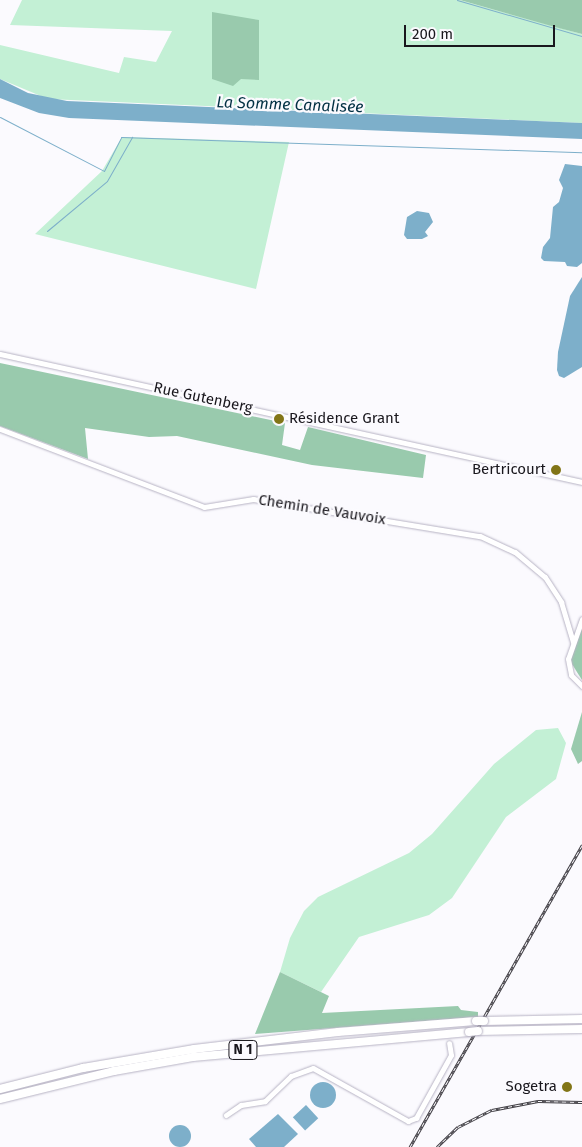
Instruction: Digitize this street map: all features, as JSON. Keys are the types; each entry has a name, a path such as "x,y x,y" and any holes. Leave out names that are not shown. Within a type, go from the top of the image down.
{"highway":[{"name":"N 1","path":"0,1089 194,1048 338,1032 480,1021 582,1019"},
{"name":"N 1","path":"0,1099 114,1071 193,1057 470,1032 582,1029"},
{"path":"0,1084 12,1085"}],"street":[{"name":"Rue Gutenberg","path":"0,354 582,482"},
{"name":"Chemin de Vauvoix","path":"0,429 204,507 253,499 480,536 515,552 544,577 561,602 573,642"},
{"path":"582,619 573,642 568,665 571,675 582,686"},
{"path":"226,1115 241,1105 265,1101 291,1076 314,1068 408,1121 416,1118 452,1055 450,1043"}],"green space":[{"path":"22,0 460,0 582,34 582,123 48,99 0,79 0,45 119,73 124,57 156,62 172,31 10,25","holes":["259,20 259,79 241,79"]},
{"path":"460,0 582,0 582,34 555,27"},
{"path":"212,12 259,20 259,80 241,79 233,86 212,79"},
{"path":"122,137 289,142 256,289 35,234 102,171"},
{"path":"0,363 285,423 282,445 300,450 308,427 426,455 423,478 312,465 177,436 149,437 85,428 88,459 0,426"},
{"path":"582,625 582,680 570,661"},
{"path":"582,712 582,761 578,764 571,749"},
{"path":"558,728 566,743 556,779 506,817 452,898 429,915 359,937 321,992 280,972 290,938 304,911 318,897 409,853 432,834 494,764 536,730"},
{"path":"280,972 329,996 322,1013 458,1006 461,1010 478,1012 478,1017 255,1034"}],"water":[{"path":"0,79 28,93 67,101 582,123 582,139 69,118 39,113 0,98"},
{"path":"565,164 582,166 582,263 577,267 567,266 565,262 544,261 541,258 543,247 550,238 553,207 559,202 563,188 559,180"},
{"path":"417,211 429,213 433,222 425,232 428,236 422,239 407,239 404,235 407,217"},
{"path":"582,277 582,367 564,378 559,376 557,370 558,352 570,296"},
{"path":"323,1082 332,1086 336,1095 332,1104 323,1108 314,1104 310,1095 314,1086"},
{"path":"306,1105 318,1118 305,1130 293,1117"},
{"path":"278,1114 298,1134 284,1147 256,1147 249,1139"},
{"path":"180,1125 190,1132 191,1136 184,1146 180,1147 170,1140 169,1136 176,1126"}],"waterway":[{"path":"457,0 582,36"},
{"path":"0,117 104,171 121,137 582,152"},
{"path":"47,231 107,181 132,137"}],"railway":[{"path":"410,1147 582,845"},
{"path":"437,1147 458,1127 492,1110 538,1101 582,1102"}],"place":[{"name":"Résidence Grant","path":"279,419"},
{"name":"Bertricourt","path":"556,470"},
{"name":"Sogetra","path":"567,1087"}],"water label":[{"name":"La Somme Canalisée","path":"290,105"}]}
